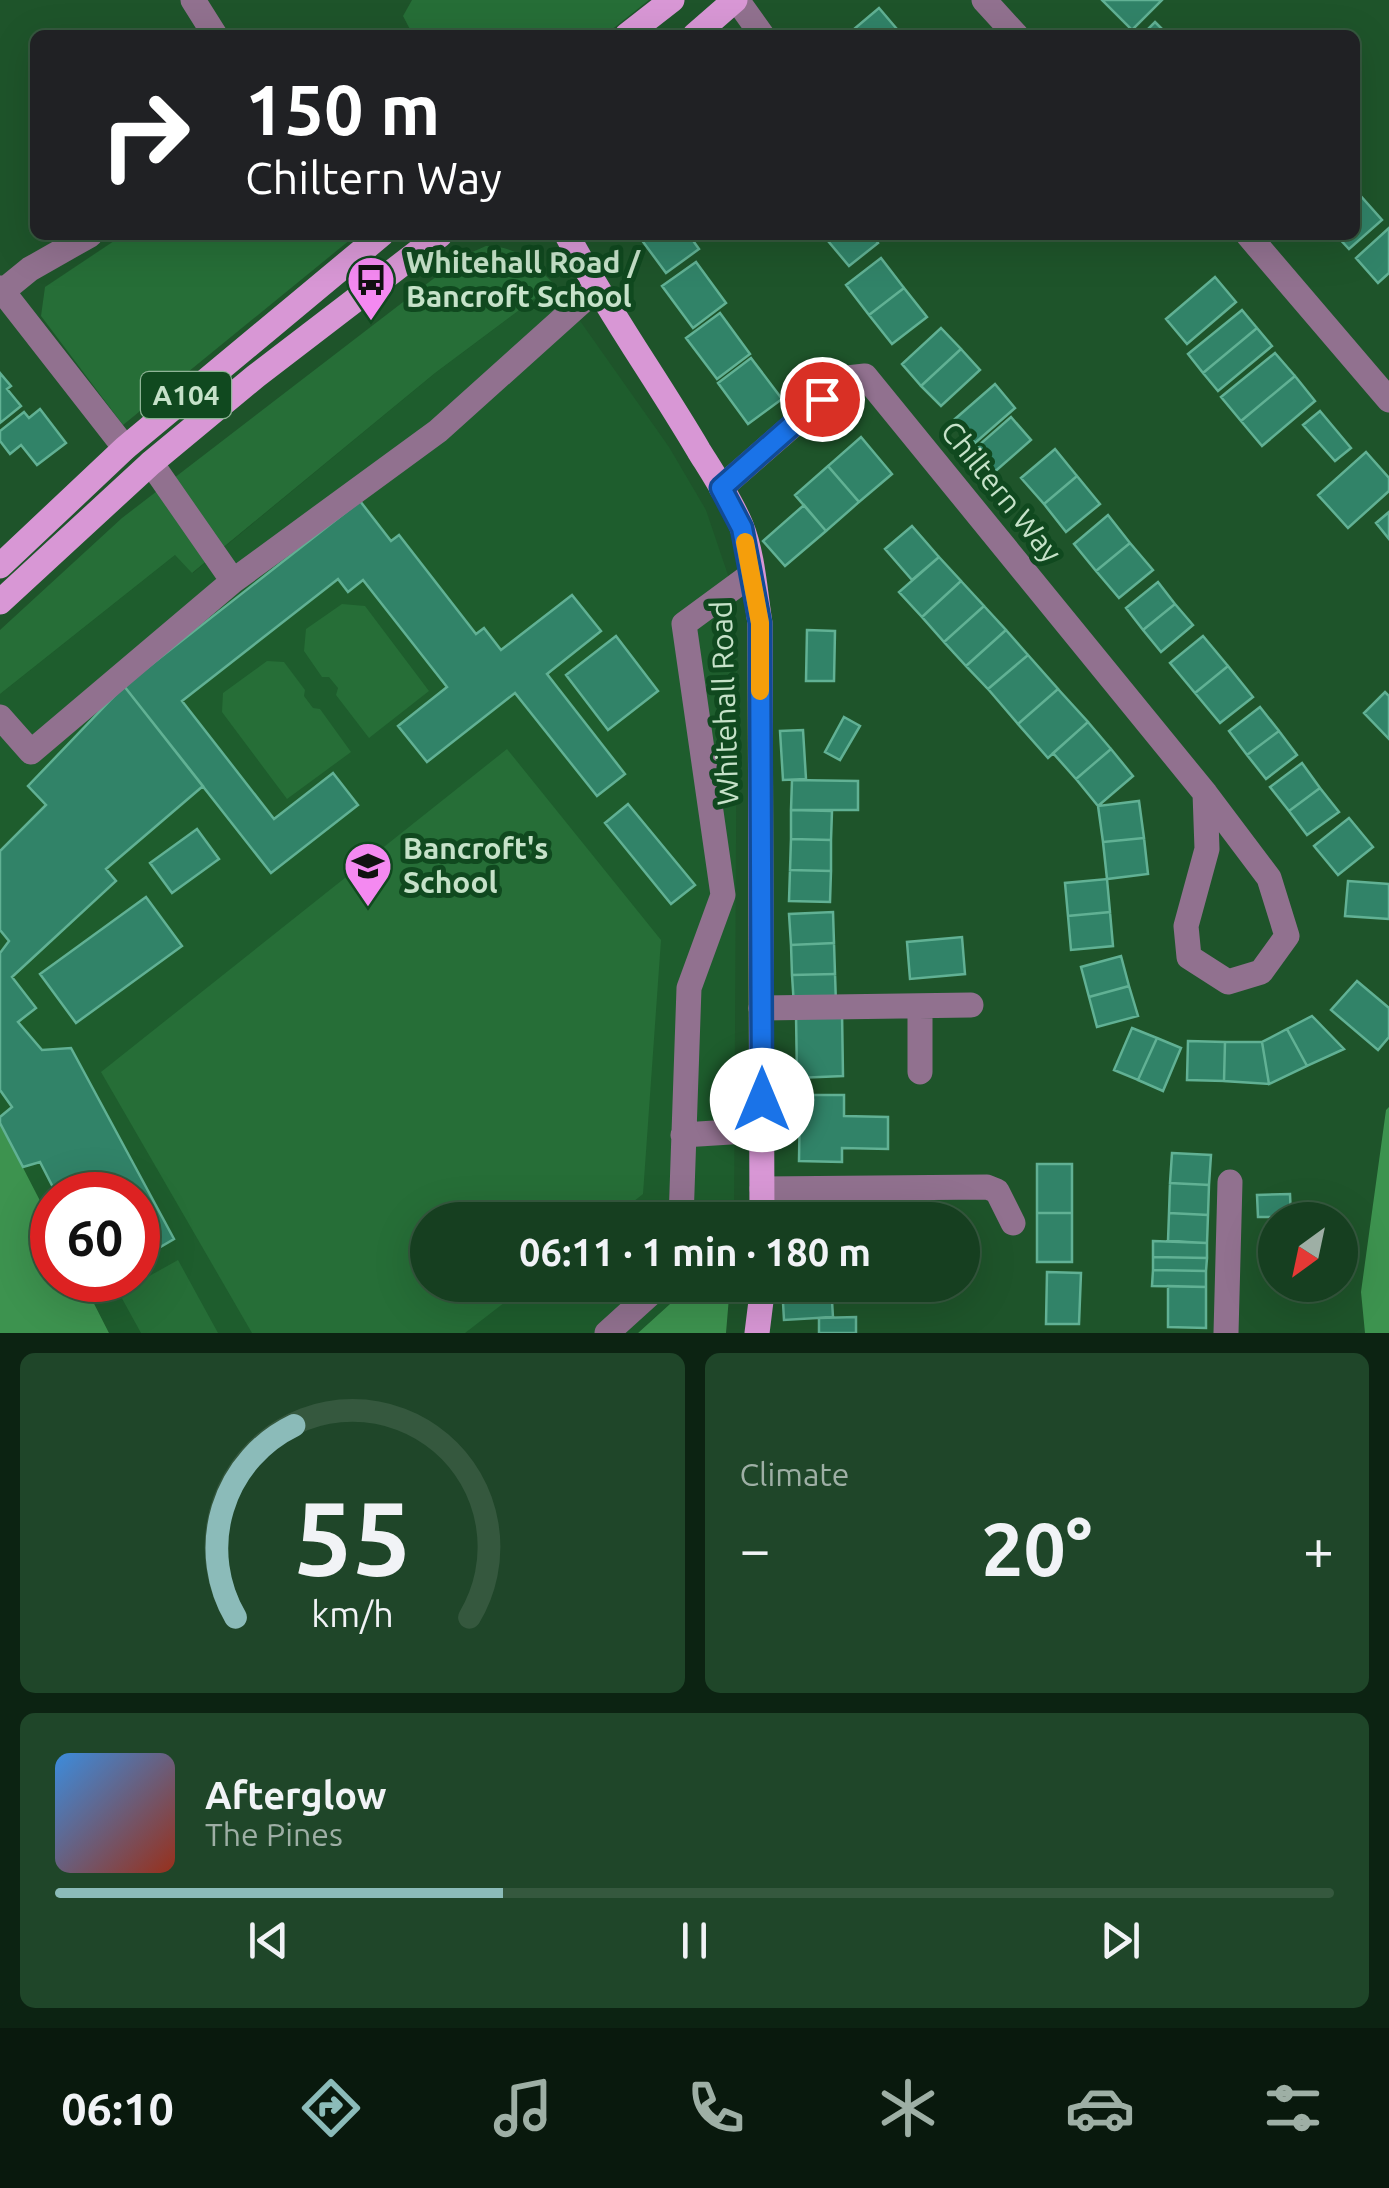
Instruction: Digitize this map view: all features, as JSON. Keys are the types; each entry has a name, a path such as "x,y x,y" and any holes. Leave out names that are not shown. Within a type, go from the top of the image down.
{"main road":[{"path":"633,30 672,0"},
{"path":"700,30 736,0"},
{"name":"A104","path":"0,566 126,448 375,240"},
{"name":"A104","path":"0,602 151,463 256,376 433,240"},
{"name":"Whitehall Road","path":"570,240 596,289 654,375 721,488 742,528 752,574 760,623 762,1202"},
{"path":"757,1333 761,1302"}],"street":[{"path":"193,0 212,30"},
{"path":"736,0 758,30"},
{"path":"984,0 1011,30"},
{"path":"81,240 1,289 126,448"},
{"path":"1252,240 1389,400"},
{"path":"0,717 30,752 234,581 438,431 596,289"},
{"name":"Chiltern Way","path":"721,488 846,378 865,376 1205,792 1270,878 1287,936 1261,972 1228,982 1189,957 1186,926 1207,849 1205,792"},
{"path":"151,463 234,581"},
{"path":"681,1202 689,988 723,895 684,624 752,574"},
{"path":"761,1008 971,1004"},
{"path":"920,1006 920,1072"},
{"path":"683,1135 762,1130"},
{"path":"1226,1333 1230,1182"},
{"path":"762,1189 988,1187 997,1191 1013,1223"},
{"path":"606,1333 641,1302"}],"shaded area":[{"path":"412,0 649,0 611,30 410,30 403,16"},
{"path":"116,240 350,240 123,425 41,316 45,287"},
{"path":"486,246 516,252 554,284 435,373 192,573 175,555 0,694 0,630 122,518 463,256"},
{"name":"Bancroft's School","path":"554,284 669,447 706,510 728,575 737,657 734,1202 410,1202 410,1302 672,1302 638,1333 109,1333 93,1302 160,1302 160,1172 30,1172 30,1181 0,1123 0,694 175,555 193,573 435,373"},
{"path":"342,604 365,606 429,691 369,738 336,695 338,688 329,677 322,677 304,651 306,629"},
{"path":"267,661 284,662 305,690 304,696 313,708 320,709 351,752 287,799 222,712 223,693"},
{"path":"507,749 661,940 643,1194 633,1202 410,1202 410,1302 505,1302 465,1333 252,1333 101,1072"},
{"path":"1389,1107 1389,1333 1365,1333 1361,1292"},
{"path":"0,1123 30,1181 30,1302 93,1302 109,1333 0,1333"},
{"path":"178,1260 218,1333 141,1333 124,1302 160,1302 160,1270"},
{"path":"672,1302 729,1302 726,1333 638,1333"}],"building":[{"path":"1102,0 1162,0 1132,30"},
{"path":"879,8 898,30 853,30"},
{"path":"1155,22 1163,30 1147,30"},
{"path":"1360,195 1382,220 1360,239"},
{"path":"1389,228 1389,273 1378,283 1356,258"},
{"path":"642,240 693,240 699,249 666,273"},
{"path":"827,240 876,240 878,243 849,266"},
{"path":"1341,240 1359,240 1349,249"},
{"path":"881,258 904,288 869,315 846,285"},
{"path":"696,262 726,303 693,328 662,286"},
{"path":"1215,277 1236,302 1187,344 1166,319"},
{"path":"904,288 927,317 892,344 869,315"},
{"path":"1242,310 1257,328 1203,373 1188,354"},
{"path":"720,313 750,354 717,379 686,338"},
{"path":"941,328 961,349 921,386 902,364"},
{"path":"1257,328 1272,346 1218,391 1203,373"},
{"path":"961,349 980,370 941,406 921,386"},
{"path":"1275,353 1295,376 1241,421 1221,397"},
{"path":"751,358 782,399 748,424 718,383"},
{"path":"0,373 21,406 0,423"},
{"path":"1295,376 1315,401 1262,446 1241,421"},
{"path":"995,384 1015,408 975,443 955,419"},
{"path":"40,409 66,443 37,465 21,445 10,454 0,441 0,431 24,412 29,418"},
{"path":"1320,411 1351,448 1335,461 1303,425"},
{"path":"1011,417 1031,440 991,475 971,452"},
{"path":"861,437 892,474 859,502 828,466"},
{"path":"1055,449 1077,476 1044,504 1021,478"},
{"path":"1366,452 1389,478 1389,491 1348,528 1318,495"},
{"path":"828,466 859,502 826,531 795,495"},
{"path":"1077,476 1100,504 1066,532 1044,504"},
{"path":"360,501 391,541 399,535 476,634 484,628 501,650 572,595 601,631 547,674 625,774 597,796 515,693 427,762 398,726 447,687 363,580 348,592 338,579 182,701 274,819 333,773 358,805 271,873 124,686"},
{"path":"804,505 826,531 785,566 763,541"},
{"path":"1389,512 1389,539 1376,523"},
{"path":"1108,515 1130,543 1096,571 1074,544"},
{"path":"912,526 939,557 912,580 885,549"},
{"path":"1130,543 1153,570 1119,598 1096,571"},
{"path":"939,557 961,581 922,617 899,592"},
{"path":"961,581 984,606 944,642 922,617"},
{"path":"1158,582 1175,604 1143,630 1126,608"},
{"path":"1175,604 1193,625 1161,652 1143,630"},
{"path":"984,606 1006,630 966,666 944,642"},
{"path":"807,630 835,631 834,681 806,681"},
{"path":"1006,630 1028,655 988,689 966,666"},
{"path":"616,636 658,691 608,730 566,675"},
{"path":"1203,636 1228,666 1195,693 1170,663"},
{"path":"1028,655 1058,689 1018,724 988,689"},
{"path":"1228,666 1253,697 1220,723 1195,693"},
{"path":"124,686 203,786 106,869 116,881 12,977 36,1008 18,1022 42,1050 71,1048 138,1172 45,1172 40,1162 23,1167 0,1123 0,1117 12,1107 0,1090 0,953 9,941 0,930 0,851 46,805 28,786"},
{"path":"1058,689 1088,722 1048,758 1018,724"},
{"path":"1385,692 1389,696 1389,739 1364,713"},
{"path":"1260,707 1279,731 1247,755 1229,731"},
{"path":"844,717 860,726 840,760 825,752"},
{"path":"1088,722 1111,749 1076,779 1053,753"},
{"path":"803,730 806,779 783,780 780,731"},
{"path":"1279,731 1297,755 1266,779 1247,755"},
{"path":"1111,749 1133,776 1098,806 1076,779"},
{"path":"1302,763 1320,788 1289,811 1270,787"},
{"path":"792,780 858,781 858,810 791,810"},
{"path":"1320,788 1339,812 1307,835 1289,811"},
{"path":"1139,801 1144,838 1103,842 1098,806"},
{"path":"628,804 695,885 671,904 605,823"},
{"path":"791,810 832,811 831,840 791,839"},
{"path":"1349,818 1373,847 1338,875 1314,846"},
{"path":"197,829 219,859 172,893 150,863"},
{"path":"1144,838 1148,874 1107,879 1103,842"},
{"path":"791,839 831,840 831,871 790,870"},
{"path":"790,870 831,871 830,902 789,901"},
{"path":"1107,879 1110,912 1068,916 1065,883"},
{"path":"1348,881 1389,884 1389,919 1345,916"},
{"path":"146,897 182,946 76,1023 40,974"},
{"path":"833,912 834,943 791,945 789,914"},
{"path":"1110,912 1113,946 1071,950 1068,916"},
{"path":"962,937 965,974 910,979 907,942"},
{"path":"834,943 835,974 792,975 791,945"},
{"path":"1121,956 1129,986 1089,997 1081,967"},
{"path":"835,974 836,1004 794,1006 792,975"},
{"path":"1357,981 1389,1008 1389,1037 1378,1050 1331,1010"},
{"path":"1129,986 1138,1016 1097,1027 1089,997"},
{"path":"842,1012 843,1076 797,1078 796,1014"},
{"path":"1312,1016 1344,1049 1307,1066 1287,1029"},
{"path":"1132,1028 1157,1038 1138,1080 1114,1070"},
{"path":"1287,1029 1307,1066 1269,1084 1262,1042"},
{"path":"1157,1038 1181,1048 1163,1091 1138,1080"},
{"path":"1188,1041 1225,1042 1224,1081 1187,1080"},
{"path":"1225,1042 1262,1042 1269,1084 1224,1081"},
{"path":"800,1095 844,1095 844,1116 888,1117 888,1149 842,1148 842,1162 799,1161"},
{"path":"1172,1153 1211,1155 1209,1185 1170,1183"},
{"path":"1037,1164 1072,1164 1072,1213 1037,1213"},
{"path":"1170,1183 1209,1185 1208,1215 1169,1213"},
{"path":"877,1189 878,1202 787,1202 787,1192"},
{"path":"1290,1194 1290,1202 1258,1202 1258,1217 1257,1195"},
{"path":"160,1213 174,1239 160,1247"},
{"path":"1037,1213 1072,1213 1072,1262 1037,1262"},
{"path":"1169,1213 1208,1215 1207,1243 1168,1241"},
{"path":"1153,1241 1207,1243 1207,1258 1153,1257"},
{"path":"1153,1257 1207,1258 1206,1271 1153,1270"},
{"path":"1153,1270 1206,1271 1206,1287 1152,1286"},
{"path":"1047,1272 1081,1273 1079,1324 1046,1324"},
{"path":"1168,1286 1206,1287 1206,1328 1168,1327"},
{"path":"783,1302 832,1302 833,1317 784,1320"},
{"path":"856,1317 856,1333 819,1333 819,1318"}],"slow traffic":[{"path":"745,542 760,623 760,691"}],"place":[{"name":"Whitehall Road / Bancroft School","path":"371,322"},
{"name":"Bancroft's School","path":"368,908"}],"route":[{"path":"762,1100 760,623 742,528 721,488 822,399"}]}
